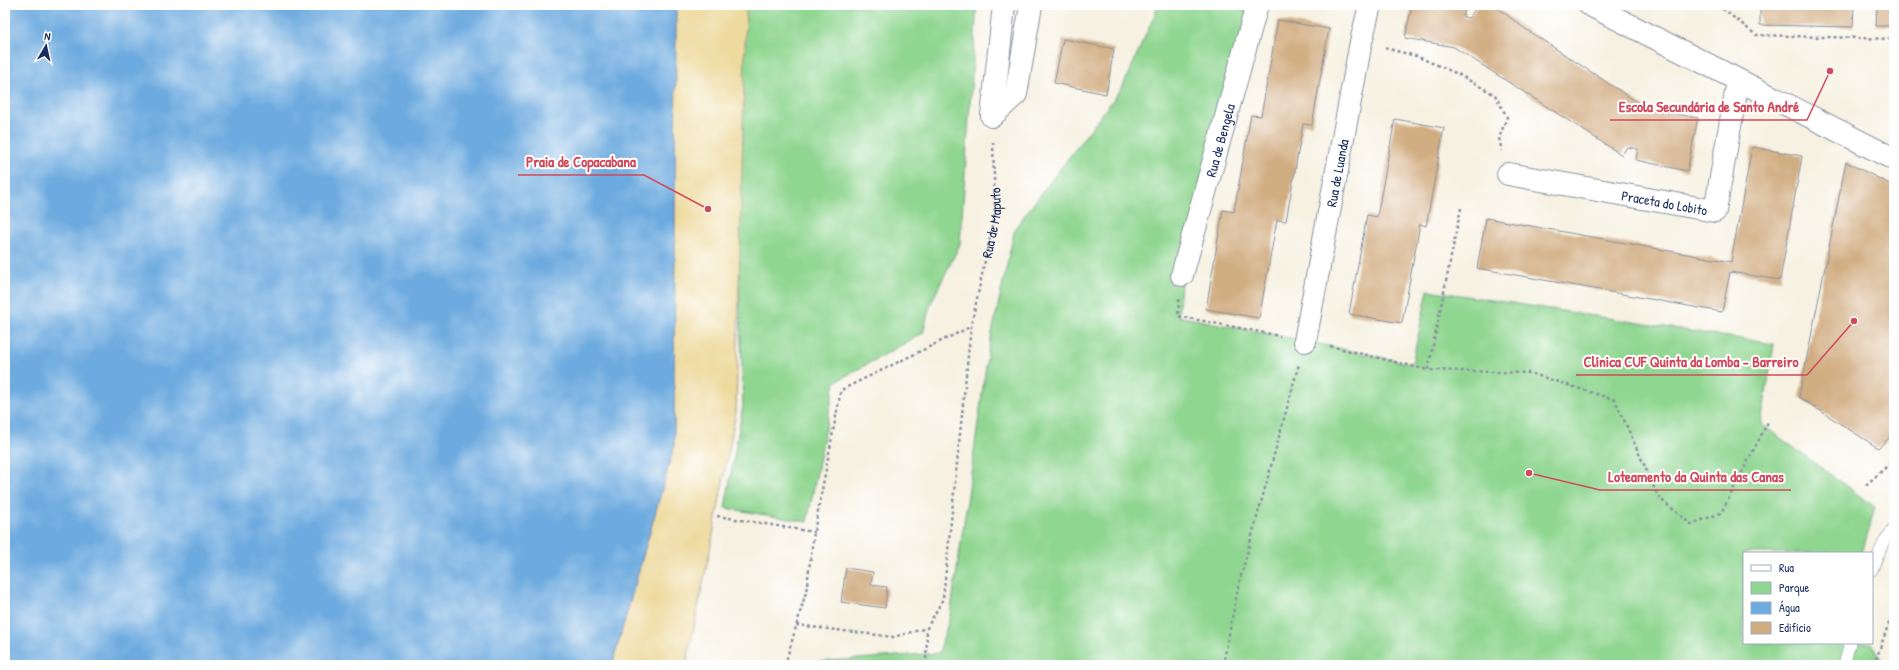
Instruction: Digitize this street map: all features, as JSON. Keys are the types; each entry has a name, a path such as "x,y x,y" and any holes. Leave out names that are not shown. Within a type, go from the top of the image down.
{"street":[{"path":"992,116 1004,5"},
{"path":"992,116 1016,94 1031,5"},
{"name":"Rua de Bengela","path":"1182,275 1257,5"},
{"name":"Rua de Luanda","path":"1305,340 1361,42 1370,5"},
{"path":"1590,5 1894,159"},
{"name":"Praceta do Lobito","path":"1508,174 1715,211 1738,81"}],"lane":[{"path":"1873,568 1884,541 1894,528"},
{"path":"1844,665 1850,644"}],"path":[{"path":"1718,5 1756,36 1894,39"},
{"path":"1361,42 1416,56 1458,74 1495,95 1507,117 1499,138 1508,174"},
{"name":"Rua de Maputo","path":"927,628 943,600 970,327 995,213 992,116"},
{"path":"1428,370 1461,208"},
{"path":"1178,316 1305,340 1428,370 1530,373 1615,400 1659,498 1691,524 1721,513 1769,420"},
{"path":"785,665 806,592 814,532 841,390 970,327"},
{"path":"1223,665 1239,583 1305,340"},
{"path":"1866,485 1894,460"},
{"path":"717,516 814,532"},
{"path":"1874,665 1894,609"},
{"path":"796,625 893,637 927,628 926,665"}],"green space":[{"path":"731,5 977,5 960,244 930,305 923,333 835,382 807,522 725,508 743,406"},
{"path":"1159,5 1257,5 1182,275 1178,316 1412,364 1428,290 1774,344 1761,424 1875,507 1862,552 1743,552 1743,644 1873,644 1884,665 815,665 815,662 939,653 950,616 988,351 1015,228 1122,88"}],"sand":[{"path":"676,5 746,5 736,412 711,545 686,665 612,665 674,447"}],"water":[{"path":"5,5 676,5 674,447 612,665 5,665"}],"building":[{"path":"1412,5 1466,5 1463,17 1469,18 1478,5 1494,5 1524,28 1646,108 1698,118 1687,171 1636,160 1638,149 1627,147 1622,155 1454,47 1405,38"},
{"path":"1760,5 1854,5 1853,27 1760,25"},
{"path":"1877,5 1894,5 1894,26 1876,26"},
{"path":"1278,20 1329,29 1312,125 1303,124 1286,221 1277,220 1259,318 1206,309 1223,210 1234,212 1251,115 1261,116"},
{"path":"1063,39 1114,49 1106,94 1054,83"},
{"path":"1395,119 1444,128 1426,226 1420,224 1402,323 1349,314 1367,215 1377,217"},
{"path":"1752,147 1802,156 1780,280 1730,272 1722,312 1477,268 1486,218 1731,262"},
{"path":"1846,162 1894,186 1894,434 1878,448 1799,397"},
{"path":"846,568 873,572 871,585 887,587 885,608 841,602"}],"place":[{"name":"Escola Secundária de Santo André","path":"1830,71"},
{"name":"Praia de Copacabana","path":"708,209"},
{"name":"Clínica CUF Quinta da Lomba - Barreiro","path":"1854,321"},
{"name":"Loteamento da Quinta das Canas","path":"1529,473"}]}
